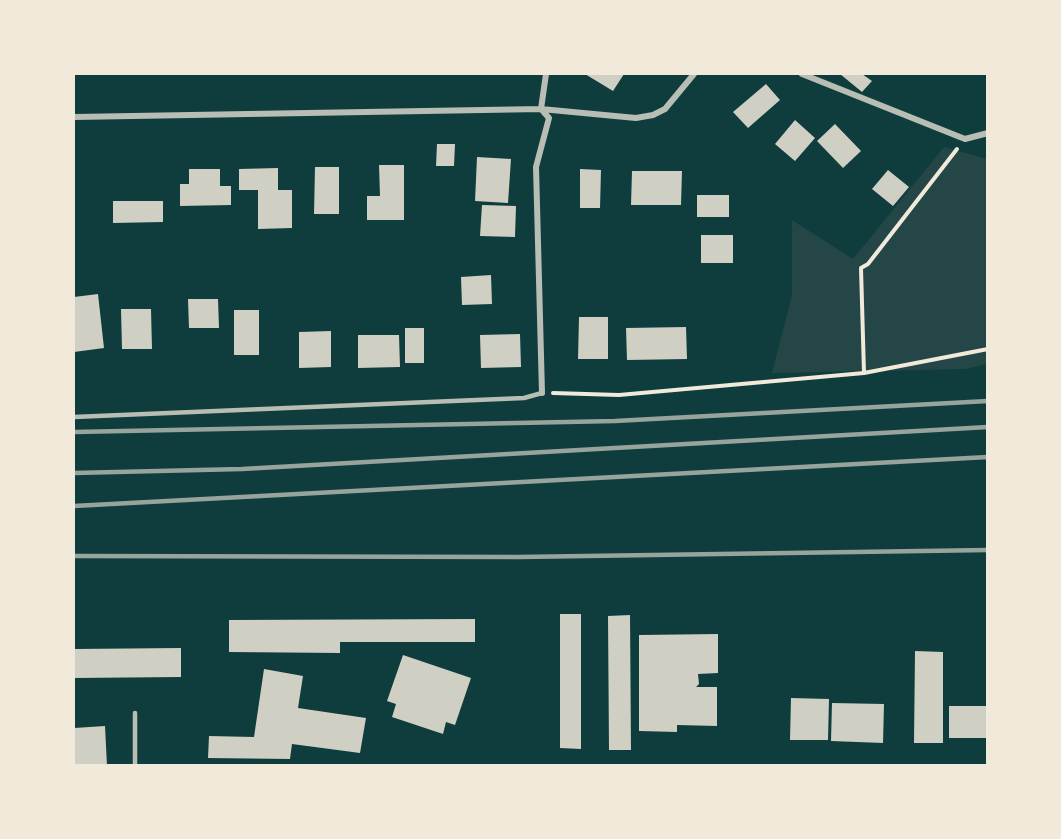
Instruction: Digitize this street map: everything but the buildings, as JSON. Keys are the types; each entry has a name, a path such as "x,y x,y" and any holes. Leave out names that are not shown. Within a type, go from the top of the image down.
{"street":[{"path":"541,110 546,74"},
{"path":"74,117 541,110 625,118 645,117 665,109 694,74"},
{"path":"802,74 965,139 987,133"},
{"path":"541,110 549,118 536,167 542,393"}],"lane":[{"path":"74,417 524,398 542,393"},
{"path":"135,713 135,765"}],"path":[{"path":"864,373 861,268 868,264 965,139"},
{"path":"542,393 619,394 864,373 987,349"}],"shaded area":[{"path":"944,147 987,159 987,364 965,369 772,373 792,295 792,220 853,259"}],"railway":[{"path":"74,432 615,421 988,401"},
{"path":"74,473 242,469 988,427"},
{"path":"74,506 988,457"},
{"path":"74,556 519,557 988,550"}]}
